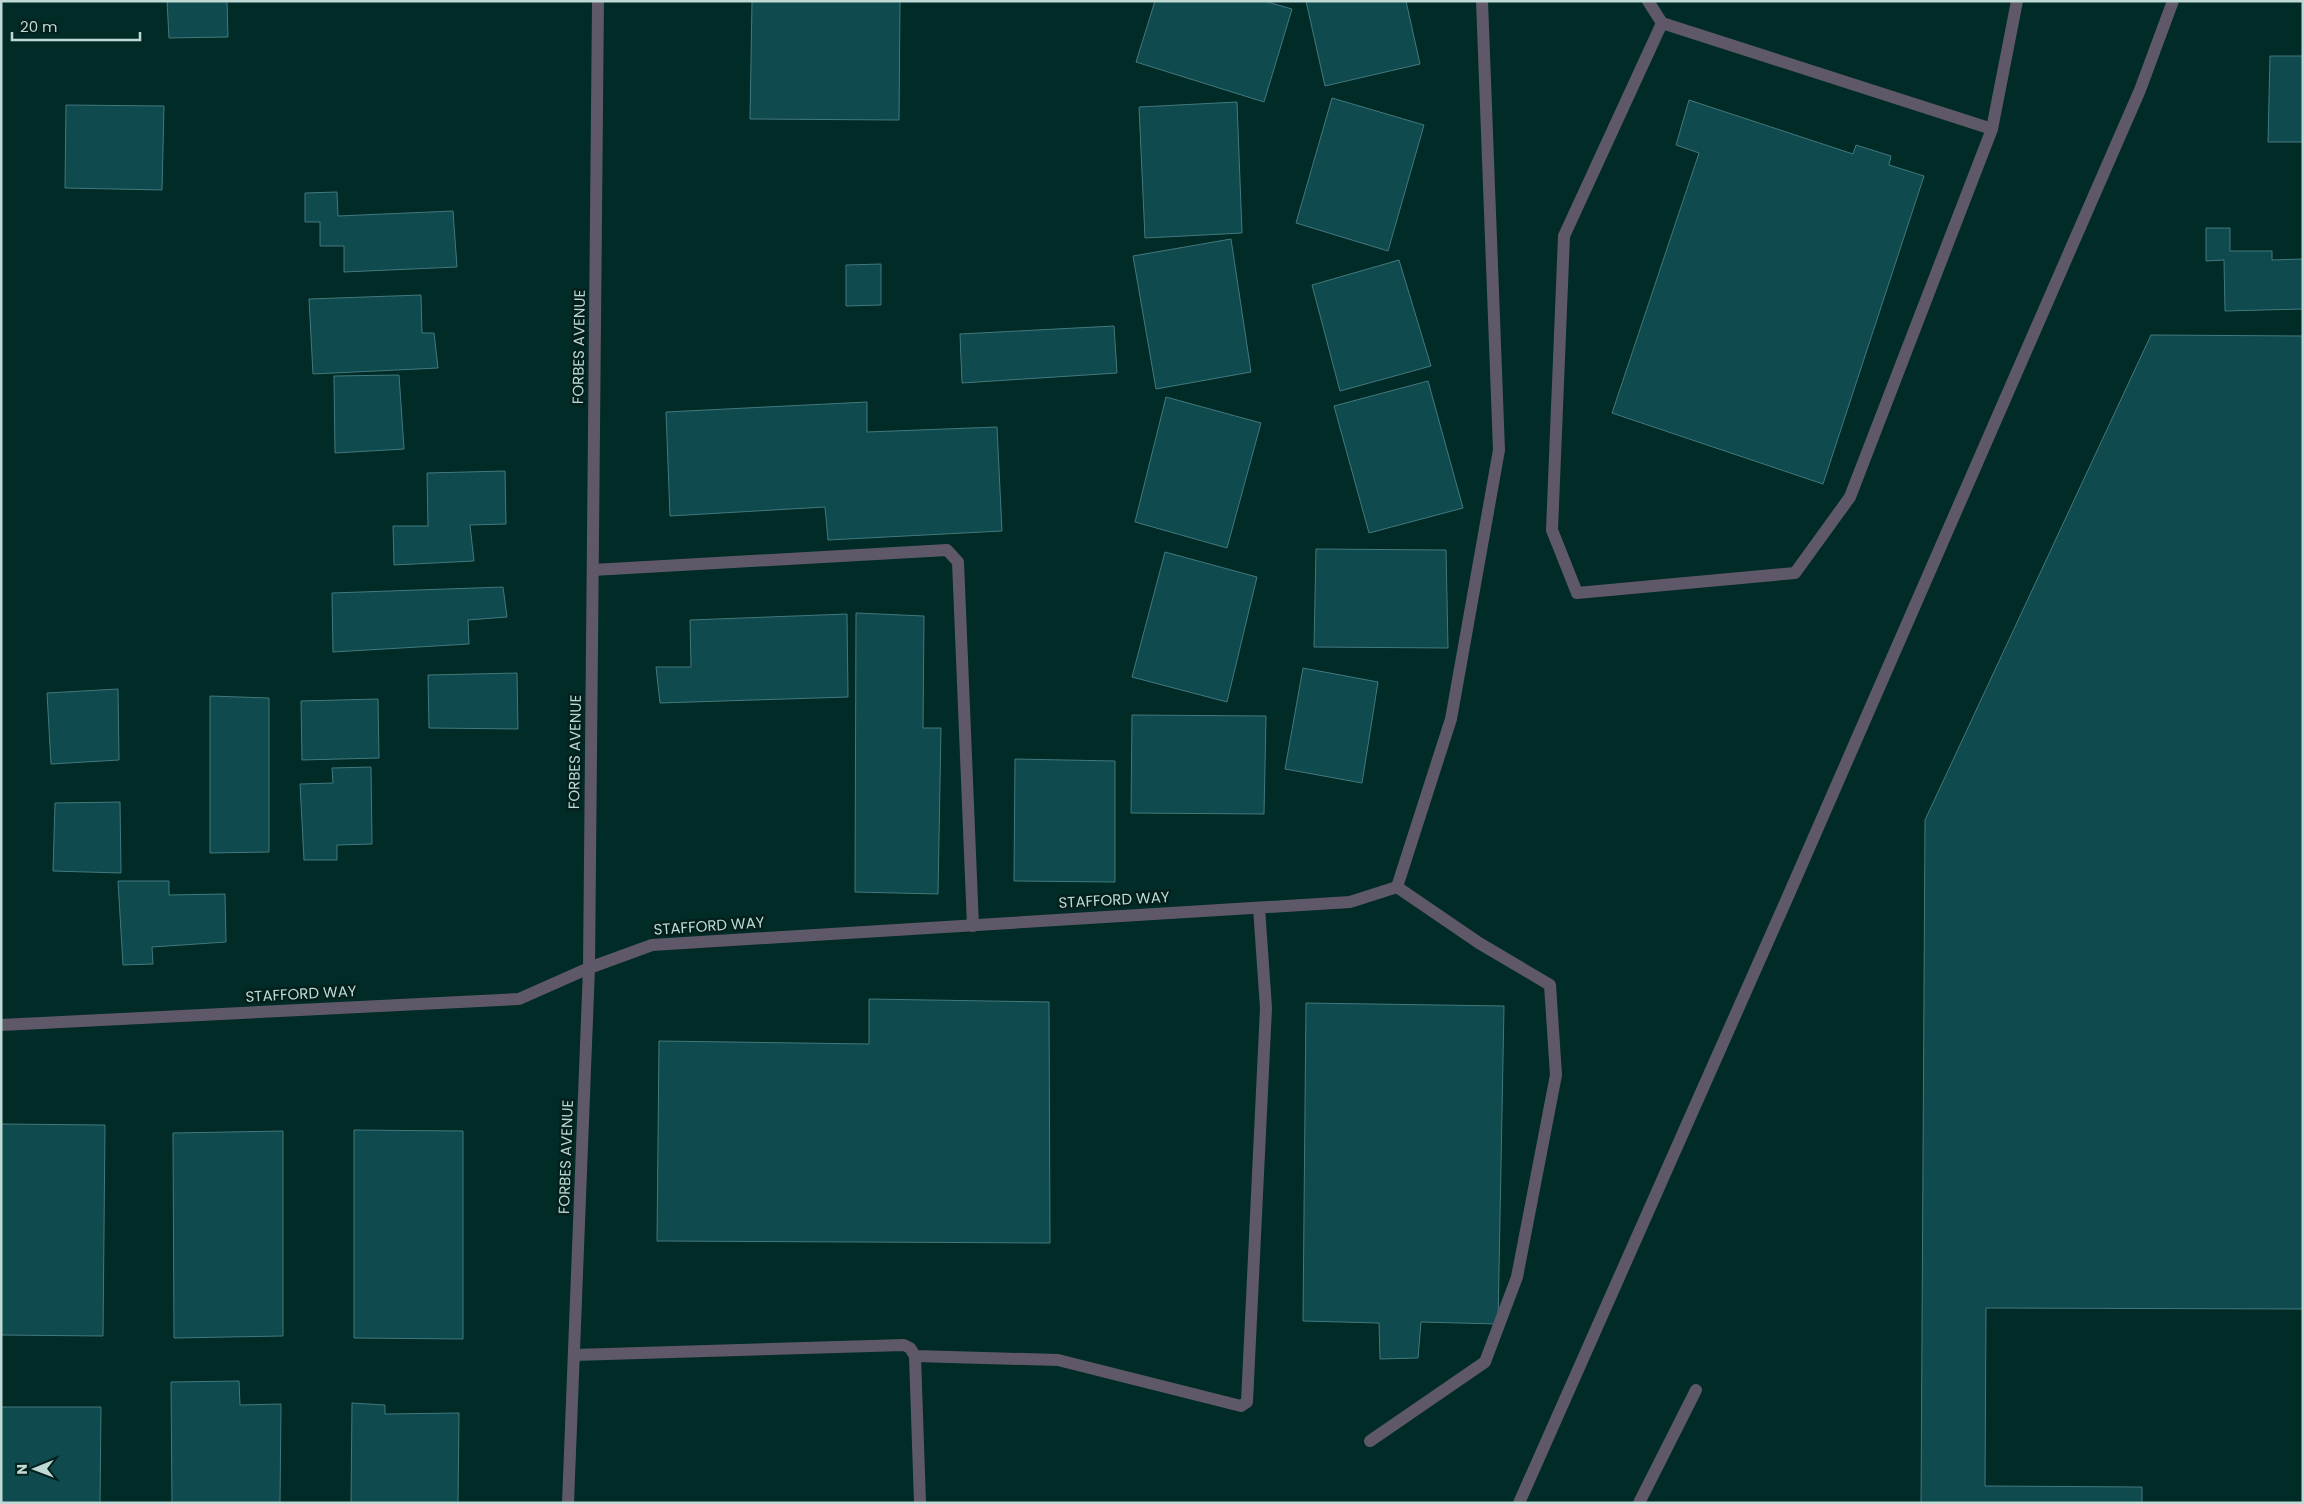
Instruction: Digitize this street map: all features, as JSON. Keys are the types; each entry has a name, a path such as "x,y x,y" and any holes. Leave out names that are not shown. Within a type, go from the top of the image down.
{"street":[{"name":"FORBES AVENUE","path":"568,1503 589,968 598,1"},
{"path":"1370,1441 1485,1362 1517,1277 1556,1075 1550,985 1479,944 1397,887 1451,719 1499,450 1482,1"},
{"path":"1648,1 1662,23 1992,129"},
{"path":"1662,23 1564,236 1552,530 1577,593 1795,573 1850,497 1992,129 2018,1"},
{"path":"1519,1503 1785,903 2140,90 2174,1"},
{"path":"593,570 947,550 958,562 972,926"},
{"name":"STAFFORD WAY","path":"1,1025 519,999 589,968 652,945 1350,902 1397,887"},
{"path":"915,1356 1058,1360 1241,1406 1247,1402 1266,1008 1258,908"},
{"path":"574,1355 904,1345 910,1348 915,1356 920,1503"},
{"path":"1639,1503 1696,1390"}],"building":[{"path":"167,1 227,1 228,37 169,38"},
{"path":"752,1 900,1 899,120 750,119"},
{"path":"1155,1 1264,1 1292,9 1264,102 1136,62"},
{"path":"1306,1 1406,1 1420,64 1325,86"},
{"path":"2270,56 2303,56 2303,142 2268,142"},
{"path":"1332,98 1424,125 1388,251 1296,223"},
{"path":"1689,100 1853,154 1856,145 1891,156 1889,165 1924,176 1823,484 1612,413 1699,153 1676,145"},
{"path":"1237,102 1242,233 1145,238 1139,107"},
{"path":"66,105 164,106 162,190 65,188"},
{"path":"337,192 338,216 453,211 457,267 344,272 344,246 320,246 320,222 305,222 305,193"},
{"path":"2206,228 2230,228 2230,251 2272,251 2272,260 2303,259 2303,309 2225,311 2224,260 2206,261"},
{"path":"1231,239 1251,372 1156,389 1133,256"},
{"path":"1399,260 1431,366 1340,391 1312,285"},
{"path":"881,264 881,305 846,306 846,265"},
{"path":"421,295 422,333 434,333 438,368 313,374 309,299"},
{"path":"1114,326 1117,373 962,383 960,334"},
{"path":"2151,335 2303,336 2303,1309 1986,1308 1985,1486 2142,1487 2142,1503 1921,1503 1925,820"},
{"path":"399,375 404,449 335,453 334,376"},
{"path":"1428,381 1463,508 1369,533 1334,406"},
{"path":"1166,397 1261,423 1227,548 1135,522"},
{"path":"867,402 867,432 997,427 1002,531 828,540 825,507 670,516 666,412"},
{"path":"505,471 506,524 470,525 474,561 394,565 393,526 428,526 427,473"},
{"path":"1316,549 1446,550 1448,648 1314,647"},
{"path":"1165,552 1257,577 1227,702 1132,677"},
{"path":"503,587 507,617 468,620 469,644 333,652 332,593"},
{"path":"856,613 924,616 923,728 941,728 938,894 855,892"},
{"path":"847,614 848,697 660,703 656,667 691,667 690,620"},
{"path":"1303,668 1378,682 1362,783 1285,769"},
{"path":"517,673 518,729 429,728 428,675"},
{"path":"118,689 119,760 51,764 47,693"},
{"path":"210,696 269,698 269,852 210,853"},
{"path":"378,699 379,758 302,760 301,701"},
{"path":"1132,715 1266,716 1264,814 1131,813"},
{"path":"1015,759 1115,761 1115,882 1014,881"},
{"path":"371,767 372,844 337,845 337,860 304,860 300,784 333,783 332,768"},
{"path":"120,802 121,873 53,871 55,803"},
{"path":"118,881 169,881 169,895 225,894 226,942 152,947 153,964 123,965"},
{"path":"869,999 1049,1002 1050,1243 657,1241 659,1041 869,1044"},
{"path":"1306,1003 1504,1006 1498,1324 1421,1322 1418,1358 1380,1359 1379,1323 1303,1321"},
{"path":"1,1124 105,1125 103,1336 1,1335"},
{"path":"354,1130 463,1131 463,1339 354,1338"},
{"path":"283,1131 283,1336 174,1338 173,1133"},
{"path":"239,1381 240,1405 281,1404 280,1503 172,1503 171,1382"},
{"path":"352,1403 385,1405 385,1414 459,1413 458,1503 351,1503"},
{"path":"1,1407 101,1407 100,1503 1,1503"}]}
